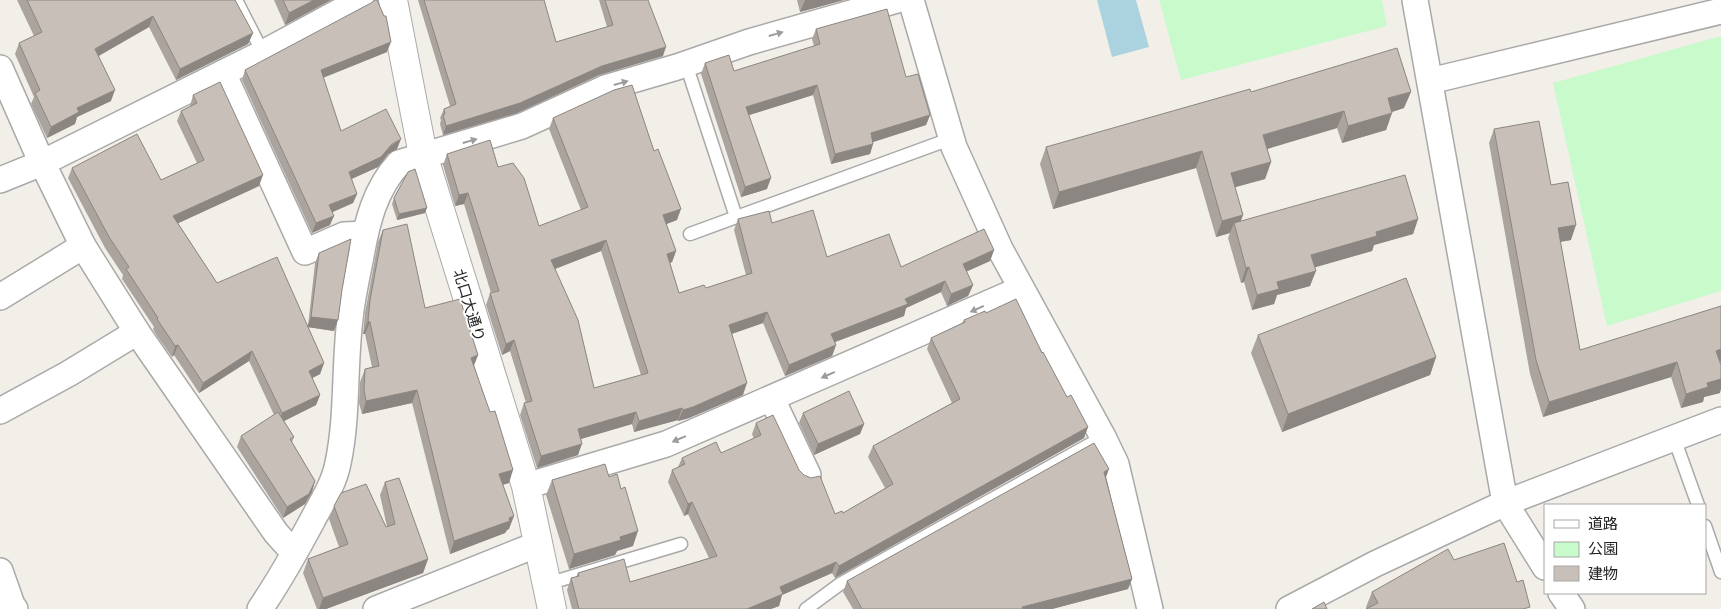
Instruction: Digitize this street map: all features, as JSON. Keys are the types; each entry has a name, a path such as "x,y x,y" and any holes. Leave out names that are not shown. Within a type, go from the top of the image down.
{"street":[{"path":"0,180 42,162 223,73 361,0"},
{"name":"北口大通り","path":"393,0 423,155 526,486 550,596"},
{"path":"266,606 330,487 338,466 342,442 350,320 369,214 388,174 399,163 522,126 605,88 686,64 750,42 897,0"},
{"path":"911,0 950,139 996,240 1021,289 1116,464 1150,609"},
{"path":"1415,0 1505,504 1544,565"},
{"path":"1430,81 1721,11"},
{"path":"0,68 42,162 83,246 137,332 276,533 294,553"},
{"path":"223,73 305,252 344,235 365,234"},
{"path":"0,297 83,246"},
{"path":"526,486 666,444 1021,289"},
{"path":"0,411 68,374 137,332"},
{"path":"772,399 808,475"},
{"path":"1289,609 1375,564 1505,504 1721,420"},
{"path":"376,609 538,544"},
{"path":"0,571 15,609"},
{"path":"1562,594 1572,609"}],"lane":[{"path":"236,0 263,53"},
{"path":"686,64 736,217"},
{"path":"690,234 950,139"},
{"path":"806,609 840,584 1103,437"},
{"path":"1674,438 1698,504"},
{"path":"1706,529 1721,572"},
{"path":"550,596 681,544"}],"green space":[{"path":"1159,0 1382,0 1387,26 1181,80"},
{"path":"1721,36 1721,291 1607,326 1553,83"}],"water":[{"path":"1097,0 1136,0 1149,47 1112,57"}],"building":[{"path":"27,0 235,0 253,33 180,69 153,16 95,49 115,90 77,108 79,112 51,127 35,93 40,90 19,43 42,32"},
{"path":"283,0 314,0 289,13"},
{"path":"377,0 384,16 386,16 391,42 321,70 341,131 386,109 401,139 392,144 381,157 349,172 357,194 329,205 334,216 316,223 245,70"},
{"path":"424,0 544,0 556,42 613,25 605,0 648,0 666,47 602,66 520,103 446,126 443,115 445,114 444,109 456,104"},
{"path":"887,9 906,77 918,74 930,115 871,133 873,144 835,154 817,85 746,107 771,178 745,187 705,63 729,55 734,71 820,44 816,29"},
{"path":"1397,48 1411,92 1388,98 1392,113 1348,126 1344,111 1263,135 1271,162 1231,173 1243,215 1222,221 1202,151 1059,192 1046,147 1250,89 1251,92"},
{"path":"220,82 263,175 173,216 217,283 277,257 324,363 309,371 320,395 282,413 252,351 203,383 178,345 175,346 126,269 129,267 109,237 72,168 137,134 161,180 204,160 181,111 197,103 193,95"},
{"path":"632,85 654,151 658,149 681,209 663,215 676,251 667,254 679,293 704,285 706,288 752,273 738,219 769,211 772,223 813,210 827,257 889,234 901,267 984,229 994,250 963,264 973,285 951,294 945,281 905,299 908,304 831,334 836,345 789,365 767,312 729,325 747,383 683,410 682,408 639,421 636,412 578,429 582,444 541,456 524,403 532,401 514,340 506,344 490,293 499,291 468,193 459,195 447,154 490,140 498,167 513,163 524,178 539,226 588,207 553,118 614,90","holes":["606,240 648,373 594,388 578,320 551,260"]},
{"path":"1539,121 1551,185 1568,182 1576,225 1558,228 1580,350 1721,306 1721,349 1716,351 1721,365 1721,379 1707,383 1708,387 1686,394 1677,362 1549,402 1536,360 1494,129"},
{"path":"415,169 427,208 399,214 394,198 408,172"},
{"path":"1405,175 1418,219 1376,232 1377,236 1311,255 1316,271 1277,282 1279,289 1257,295 1249,267 1246,268 1234,223"},
{"path":"407,224 425,308 460,299 478,355 471,358 490,412 495,411 513,470 499,474 514,516 509,518 510,521 454,541 417,390 366,401 364,390 365,369 379,366 370,322 368,321 383,230"},
{"path":"351,239 338,320 311,317 319,253"},
{"path":"1406,278 1436,357 1288,414 1258,335"},
{"path":"1016,299 1042,353 1067,397 1071,395 1088,427 839,566 836,562 780,587 783,594 747,609 579,609 571,578 579,576 578,573 624,559 630,582 717,556 692,502 688,504 672,470 685,464 682,458 716,442 721,453 761,435 756,423 773,415 799,470 811,478 820,476 835,514 842,511 843,513 893,484 873,446 960,399 931,338 965,322 964,320 985,311 986,313"},
{"path":"849,391 864,424 818,444 803,413"},
{"path":"278,412 294,437 290,439 315,481 309,494 287,507 241,436"},
{"path":"1094,443 1109,469 1104,472 1132,579 1022,607 1023,609 862,609 847,581"},
{"path":"605,464 609,477 617,474 621,489 625,487 638,531 620,537 621,540 574,554 552,480"},
{"path":"399,478 428,559 323,598 308,559 348,544 334,506 341,493 366,484 386,527 395,524 385,482"},
{"path":"1504,543 1517,582 1523,580 1530,607 1523,609 1366,609 1378,603 1372,592 1448,549 1454,560"},
{"path":"1324,602 1327,609 1312,609"}]}
